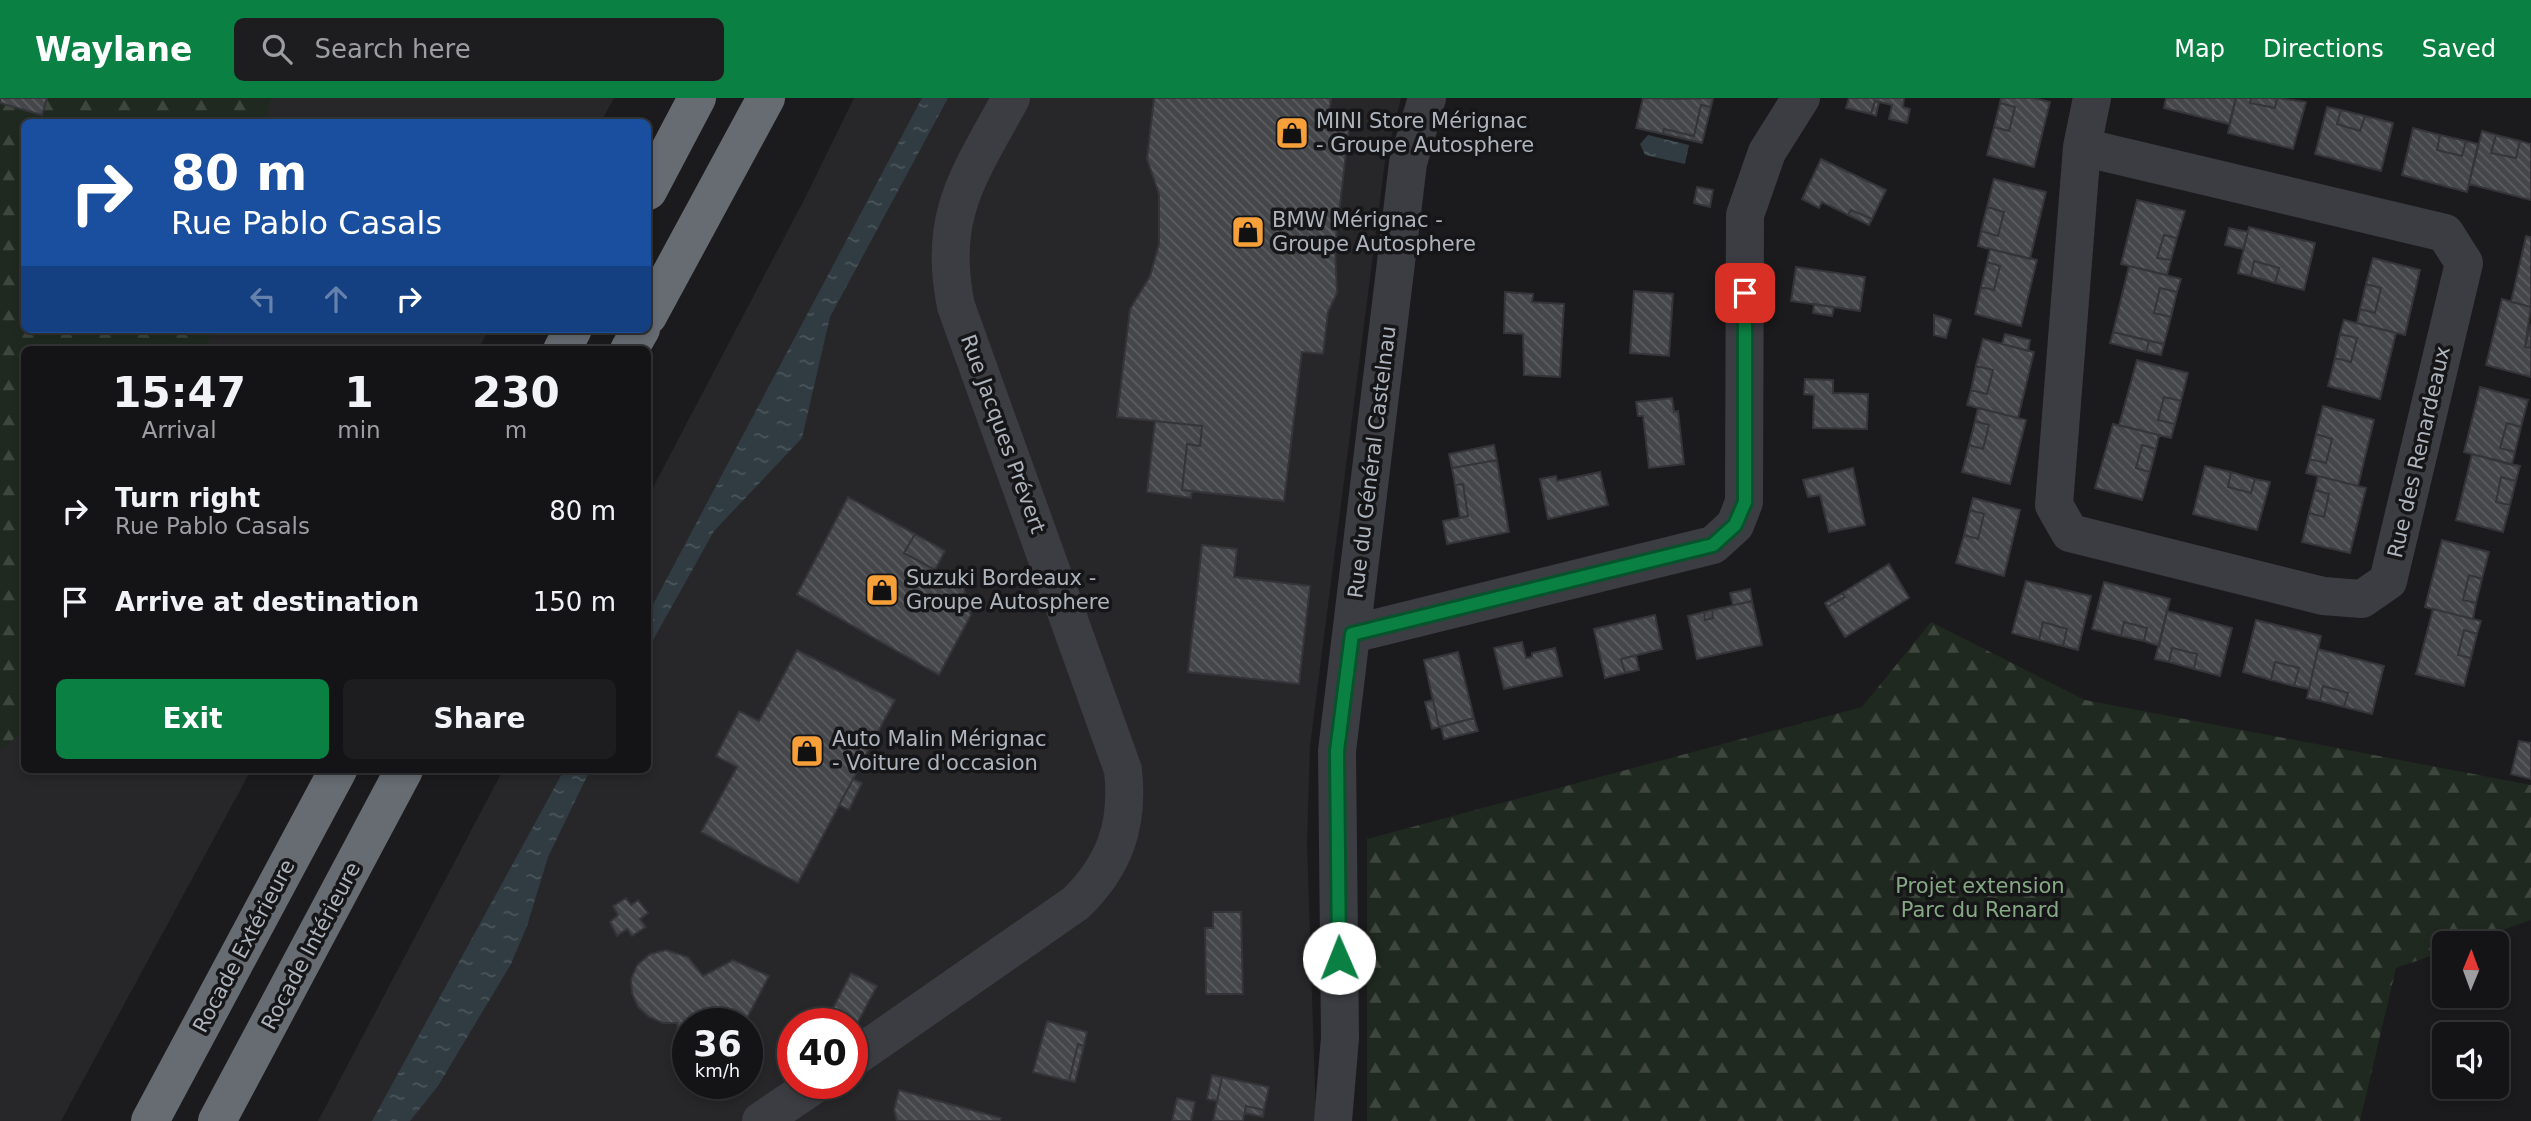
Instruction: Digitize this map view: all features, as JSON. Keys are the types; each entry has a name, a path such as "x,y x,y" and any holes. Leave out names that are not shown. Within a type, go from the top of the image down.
{"highway":[{"path":"651,185 698,98"},
{"path":"651,310 766,98"},
{"name":"Rocade Extérieure","path":"150,1121 336,773"},
{"name":"Rocade Intérieure","path":"217,1121 402,773"}],"street":[{"name":"Rue Jacques Prévert","path":"868,1048 1076,903 1100,877 1122,833 1126,791 1123,770 956,306 951,283 948,254 951,223 975,165 1012,98"},
{"name":"Rue du Général Castelnau","path":"1334,1121 1340,1038 1337,751 1408,163 1427,98"},
{"path":"1352,634 1713,545 1735,525 1745,502 1745,215 1767,152 1801,98"},
{"name":"Rue des Renardeaux","path":"2082,147 2445,233 2464,263 2388,581 2362,599 2323,596 2070,533 2054,505 2082,147 2092,98"},
{"name":"Rue du Général Castelnau","path":"1340,1038 1352,1121"},
{"path":"761,1121 793,1099"}],"shaded area":[{"path":"0,98 614,98 603,119 21,119 21,333 487,333 480,346 21,346 21,773 249,773 61,1121 0,1121"},
{"path":"854,98 1401,98 1385,161 1310,746 1307,842 1316,1121 318,1121 501,773 651,773 651,491 806,196"}],"green space":[{"path":"0,98 271,98 266,119 21,119 21,333 211,333 207,346 21,346 21,733 0,751"},
{"name":"Projet extension Parc du Renard","path":"1931,622 2085,700 2531,785 2531,920 2500,931 2432,931 2432,956 2396,968 2360,1121 1367,1121 1367,839 1862,707"}],"water":[{"path":"922,98 948,98 830,317 802,438 714,531 651,644 651,608"},
{"path":"1648,135 1689,145 1685,164 1645,155 1640,144"},
{"path":"562,773 589,773 548,857 527,926 511,964 438,1086 410,1121 372,1121"}],"building":[{"path":"0,98 47,98 42,115 0,103"},
{"path":"1154,98 1331,98 1328,124 1349,128 1335,247 1337,293 1328,312 1323,354 1302,352 1284,501 1182,490 1187,444 1200,446 1202,426 1117,417 1130,309 1150,276 1159,244 1159,194 1147,159"},
{"path":"1643,98 1713,98 1711,107 1701,105 1694,136 1664,129 1663,134 1636,128"},
{"path":"1849,98 1904,98 1903,107 1910,109 1907,123 1889,119 1892,105 1875,101 1871,114 1846,108"},
{"path":"2001,98 2033,98 2050,102 2034,167 1987,155 1994,127 2009,131 2015,107 2000,103"},
{"path":"2166,98 2236,98 2229,124 2164,108"},
{"path":"2236,98 2251,98 2250,103 2275,108 2277,98 2306,102 2293,149 2228,133"},
{"path":"2251,98 2277,98 2275,108 2250,103"},
{"path":"1875,101 1879,102 1876,116 1871,114"},
{"path":"2000,103 2015,107 2009,131 1994,127"},
{"path":"1701,105 1711,107 1702,143 1663,134 1664,129 1694,136"},
{"path":"2327,107 2341,110 2337,124 2360,131 2365,116 2393,123 2381,171 2315,154"},
{"path":"2341,110 2365,116 2360,131 2337,124"},
{"path":"2413,128 2440,135 2437,150 2462,156 2466,141 2478,144 2467,192 2402,175"},
{"path":"2482,131 2496,135 2491,153 2516,158 2520,141 2531,144 2531,200 2469,184"},
{"path":"2440,135 2466,141 2462,156 2437,150"},
{"path":"2496,135 2520,141 2516,158 2491,153"},
{"path":"1821,159 1886,190 1872,219 1851,210 1848,215 1822,202 1819,208 1802,199"},
{"path":"1994,179 2046,192 2030,259 1978,246 1981,231 1998,236 2004,212 1987,207"},
{"path":"1697,187 1713,190 1710,207 1694,203"},
{"path":"2137,200 2185,211 2177,238 2164,235 2157,258 2171,260 2167,275 2121,264"},
{"path":"1987,207 2004,212 1998,236 1981,231"},
{"path":"1851,210 1872,219 1869,225 1848,215"},
{"path":"2249,227 2315,243 2304,290 2275,283 2279,268 2254,261 2251,276 2238,273"},
{"path":"2229,228 2248,232 2243,249 2225,245"},
{"path":"2164,235 2177,238 2171,260 2157,258"},
{"path":"2526,236 2531,237 2531,307 2511,302"},
{"path":"1990,249 2037,260 2021,326 1975,314 1981,287 1994,290 2000,266 1987,262"},
{"path":"2373,258 2420,270 2405,335 2357,323 2360,309 2375,313 2381,288 2366,284"},
{"path":"2254,261 2279,268 2275,283 2251,276"},
{"path":"1987,262 2000,266 1994,290 1981,287"},
{"path":"2129,266 2181,279 2177,292 2160,288 2154,313 2171,317 2164,344 2113,332"},
{"path":"1796,267 1865,277 1860,311 1791,301"},
{"path":"2366,284 2381,288 2375,313 2360,309"},
{"path":"2160,288 2177,292 2171,317 2154,313"},
{"path":"1634,291 1673,294 1669,356 1630,353"},
{"path":"1505,292 1533,294 1532,302 1564,304 1560,377 1524,375 1523,334 1504,333"},
{"path":"2502,299 2531,307 2525,347 2531,348 2531,377 2486,365"},
{"path":"1814,304 1834,307 1832,316 1813,313"},
{"path":"1934,315 1951,320 1946,338 1934,335"},
{"path":"2344,320 2396,333 2380,399 2328,386 2335,358 2351,362 2357,338 2340,334"},
{"path":"2531,324 2531,348 2525,347"},
{"path":"2113,332 2149,341 2146,352 2110,343"},
{"path":"2005,334 2030,340 2028,351 2002,344"},
{"path":"2340,334 2357,338 2351,362 2335,358"},
{"path":"1983,339 2034,352 2018,418 1967,405 1971,390 1987,394 1993,370 1976,366"},
{"path":"2149,341 2164,344 2161,355 2146,352"},
{"path":"2137,360 2188,373 2181,401 2164,397 2158,420 2175,424 2171,438 2119,425"},
{"path":"1976,366 1993,370 1987,394 1971,390"},
{"path":"1805,379 1833,380 1833,393 1868,394 1867,429 1813,428 1814,395 1804,394"},
{"path":"2480,387 2528,400 2521,427 2507,423 2500,448 2515,452 2512,465 2464,452"},
{"path":"2164,397 2181,401 2175,424 2158,420"},
{"path":"1672,398 1674,412 1678,411 1684,464 1649,468 1643,416 1638,416 1636,402"},
{"path":"2323,406 2374,420 2358,486 2306,473 2310,459 2326,463 2332,439 2316,434"},
{"path":"1978,408 2026,420 2010,484 1962,472 1969,445 1983,449 1989,425 1975,421"},
{"path":"1155,421 1202,426 1200,446 1187,444 1182,490 1192,491 1191,498 1147,492"},
{"path":"1975,421 1989,425 1983,449 1969,445"},
{"path":"2507,423 2521,427 2515,452 2500,448"},
{"path":"2113,424 2159,435 2156,449 2142,445 2136,468 2150,472 2142,500 2095,488"},
{"path":"2316,434 2332,439 2326,463 2310,459"},
{"path":"1494,445 1497,460 1452,468 1449,454"},
{"path":"2142,445 2156,449 2150,472 2136,468"},
{"path":"2472,454 2520,466 2516,481 2501,477 2496,502 2510,505 2503,532 2456,520"},
{"path":"1497,460 1509,532 1447,544 1443,521 1468,516 1463,484 1455,485 1452,468"},
{"path":"2205,466 2231,472 2228,487 2251,493 2255,479 2270,482 2257,530 2193,514"},
{"path":"1853,468 1865,525 1829,532 1820,495 1808,497 1803,480"},
{"path":"1600,472 1608,505 1548,519 1540,479 1556,476 1557,481"},
{"path":"2231,472 2255,479 2251,493 2228,487"},
{"path":"2318,476 2366,488 2350,553 2302,542 2309,513 2324,517 2329,494 2315,490"},
{"path":"2501,477 2516,481 2510,505 2496,502"},
{"path":"1463,484 1468,516 1460,518 1455,485"},
{"path":"2315,490 2329,494 2324,517 2309,513"},
{"name":"Suzuki Bordeaux - Groupe Autosphere","path":"848,497 915,534 904,553 963,585 971,615 939,675 797,594"},
{"path":"1973,498 2020,510 2004,576 1956,563 1964,535 1978,539 1984,514 1970,510"},
{"path":"1970,510 1984,514 1978,539 1964,535"},
{"path":"915,534 945,551 935,570 904,553"},
{"path":"2442,540 2489,552 2482,579 2469,575 2463,600 2476,603 2473,619 2425,607"},
{"path":"1202,545 1237,549 1234,577 1310,586 1299,684 1188,672"},
{"path":"1889,564 1909,598 1845,637 1827,607 1845,597 1842,593"},
{"path":"2469,575 2482,579 2476,603 2463,600"},
{"path":"2026,581 2091,596 2078,650 2063,646 2067,629 2043,622 2039,640 2012,633"},
{"path":"2104,582 2170,599 2159,646 2144,641 2147,628 2124,622 2121,636 2092,629"},
{"path":"1750,589 1752,601 1733,605 1730,593"},
{"path":"1842,593 1845,597 1827,607 1825,603"},
{"path":"1752,601 1762,645 1697,659 1688,616 1704,612 1705,620 1713,618 1712,610"},
{"path":"2433,609 2481,621 2477,634 2464,630 2458,655 2471,658 2464,686 2416,674"},
{"path":"1712,610 1713,618 1705,620 1704,612"},
{"path":"2167,611 2232,628 2220,676 2194,669 2197,654 2172,648 2169,662 2155,659"},
{"path":"1655,615 1662,649 1621,659 1625,673 1605,678 1594,629"},
{"path":"2256,620 2321,636 2309,689 2294,686 2299,668 2275,662 2271,680 2243,672"},
{"path":"2043,622 2067,629 2063,646 2039,640"},
{"path":"2124,622 2147,628 2144,641 2121,636"},
{"path":"2464,630 2477,634 2471,658 2458,655"},
{"path":"1522,642 1526,658 1532,657 1532,653 1555,648 1562,676 1504,689 1494,648"},
{"path":"2172,648 2197,654 2194,669 2169,662"},
{"path":"2318,649 2384,666 2372,714 2344,707 2348,693 2323,686 2320,701 2307,698"},
{"path":"797,650 895,700 798,883 701,832 737,767 716,756 739,711 759,721"},
{"path":"1458,652 1474,718 1439,727 1424,660"},
{"path":"1636,655 1639,670 1625,673 1621,659"},
{"path":"2275,662 2299,668 2294,686 2271,680"},
{"path":"2323,686 2348,693 2344,707 2320,701"},
{"path":"1433,700 1439,727 1432,729 1425,702"},
{"path":"1474,718 1478,731 1444,739 1441,727"},
{"path":"2519,741 2531,743 2531,779 2511,774"},
{"path":"853,779 862,783 849,810 839,805"},
{"path":"626,898 631,905 638,900 648,913 640,919 646,927 632,936 627,929 617,936 610,922 618,915 613,906"},
{"path":"1213,912 1241,912 1243,994 1206,994 1205,928 1213,928"},
{"path":"666,950 688,957 703,976 733,960 769,976 752,1008 672,1008 672,1023 663,1023 649,1017 638,1007 632,993 631,979 637,965 650,954"},
{"path":"851,973 877,986 865,1008 833,1008"},
{"path":"1047,1021 1087,1032 1084,1046 1078,1044 1069,1081 1033,1072"},
{"path":"1078,1044 1084,1046 1075,1082 1069,1081"},
{"path":"1212,1075 1222,1077 1217,1101 1207,1099"},
{"path":"1222,1077 1269,1087 1264,1110 1246,1106 1243,1121 1213,1121"},
{"path":"899,1090 1001,1118 1000,1121 897,1121 894,1110"},
{"path":"1177,1098 1195,1102 1191,1121 1172,1121"},
{"path":"1246,1106 1264,1110 1263,1117 1245,1113"}],"place":[{"name":"MINI Store Mérignac - Groupe Autosphere","path":"1292,133"},
{"name":"BMW Mérignac - Groupe Autosphere","path":"1248,232"},
{"name":"Suzuki Bordeaux - Groupe Autosphere","path":"882,590"},
{"name":"Auto Malin Mérignac - Voiture d'occasion","path":"807,751"}],"route":[{"path":"1339,958 1337,751 1352,634 1713,545 1735,525 1745,502 1745,293"}]}
